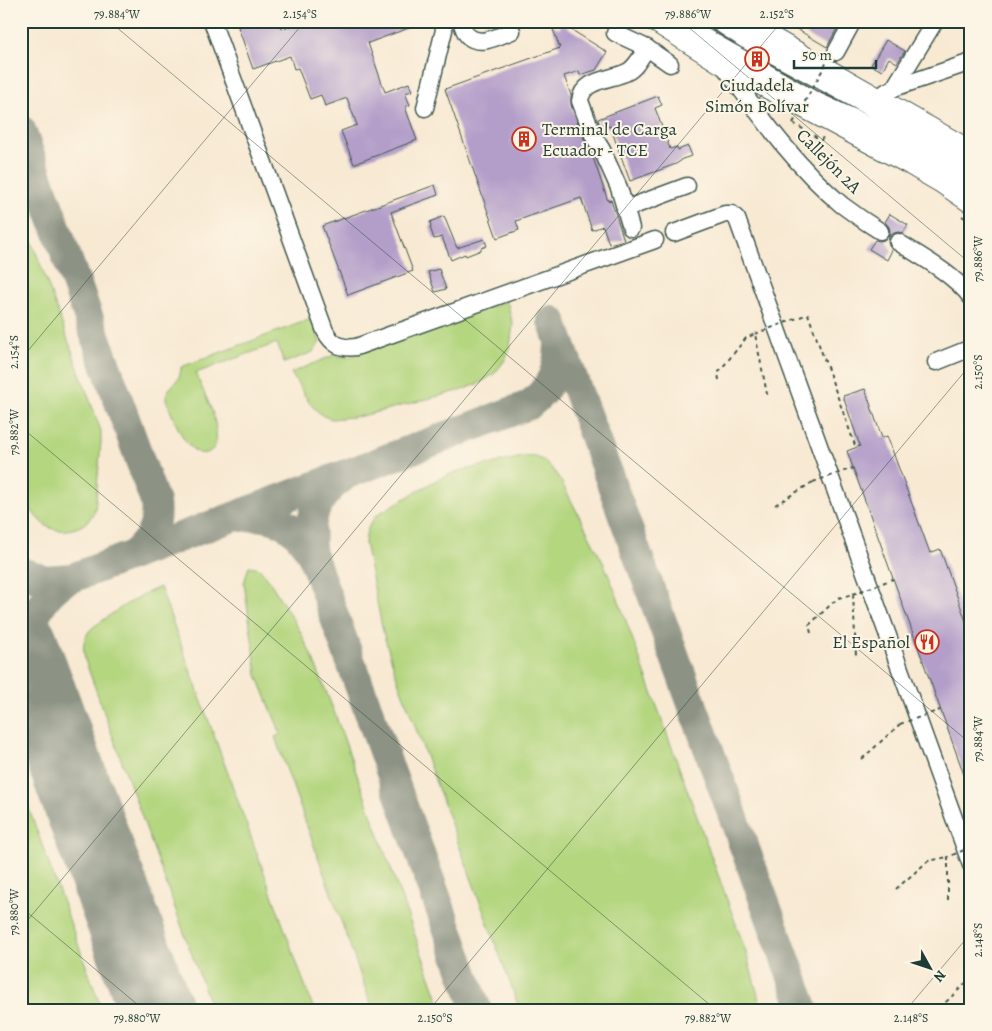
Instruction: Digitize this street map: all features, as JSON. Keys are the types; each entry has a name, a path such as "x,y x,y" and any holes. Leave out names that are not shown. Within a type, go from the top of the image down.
{"main road":[{"path":"654,21 722,64 910,165 971,203"},
{"path":"743,21 887,93 971,151"}],"street":[{"path":"212,21 325,331 334,343 340,346 356,347 655,240"},
{"path":"425,108 444,30 443,21"},
{"path":"461,21 466,34 477,41 486,40 512,31"},
{"path":"677,21 813,100 870,125 971,182"},
{"path":"716,21 745,40 971,164"},
{"path":"832,56 853,21"},
{"path":"887,93 936,21"},
{"path":"615,33 647,48 670,64"},
{"path":"631,228 619,188 593,135 580,98 582,91 588,86 628,72 647,48"},
{"path":"887,93 971,62"},
{"name":"Callejón 2A","path":"722,64 772,132 799,163 842,204 880,231"},
{"path":"625,209 687,186"},
{"path":"674,233 725,214 732,214 737,219 971,865"},
{"path":"898,242 945,273 970,296"},
{"path":"936,362 971,348"}],"path":[{"path":"792,122 832,56"},
{"path":"719,380 718,373 746,338 808,314 856,448"},
{"path":"755,334 768,399"},
{"path":"775,505 812,482 852,468"},
{"path":"812,633 809,625 838,598 893,579"},
{"path":"853,594 856,656"},
{"path":"862,759 900,724 940,710"},
{"path":"896,889 928,861 948,857 971,847"},
{"path":"948,857 948,900"},
{"path":"948,1010 946,1002 971,978"}],"green space":[{"path":"21,211 101,431 95,510 90,519 85,523 76,528 65,530 56,530 41,522 21,490"},
{"path":"507,301 513,325 510,346 505,360 495,373 480,383 462,390 362,416 332,419 323,416 310,404 291,373 334,355 348,357"},
{"path":"311,319 320,342 313,352 284,363 277,343 196,373 214,417 216,443 209,452 201,453 194,450 187,443 176,424 166,399 168,391 179,377 181,367"},
{"path":"523,457 540,459 554,471 604,564 746,952 762,1010 520,1010 396,675 383,632 365,543 368,527 378,514 438,479 458,471"},
{"path":"249,566 256,567 263,572 270,582 300,631 314,661 442,1010 373,1010 275,737 281,734 257,675 244,583"},
{"path":"160,587 314,1010 212,1010 85,660 85,640 92,628 130,602"},
{"path":"21,787 102,1010 21,1010"}],"building":[{"path":"255,21 279,21 282,29 306,21 307,25 318,21 425,21 368,43 385,92 409,83 412,91 405,93 410,105 405,107 417,140 354,164 341,131 357,125 347,98 325,106 321,95 310,99 298,68 294,69 290,56 253,69 238,27"},
{"path":"783,21 841,21 827,47"},
{"name":"Terminal de Carga Ecuador - TCE","path":"551,24 559,29 562,24 607,52 596,70 580,75 579,71 564,76 571,95 571,105 584,139 590,149 608,201 611,200 624,240 609,244 603,226 592,230 581,198 516,221 519,230 497,238 445,89 560,48"},
{"path":"886,40 905,51 897,63 889,58 882,71 871,65"},
{"path":"658,96 662,105 655,108 670,149 677,147 678,150 688,146 692,156 630,181 610,126 601,129 598,119"},
{"path":"435,185 438,195 391,212 413,271 348,295 322,226"},
{"path":"890,214 908,225 903,233 894,233 889,237 888,242 892,250 887,260 869,249 875,240 884,240 889,236 889,227 885,222"},
{"path":"444,216 457,248 484,239 487,246 466,256 465,254 451,260 442,237 434,239 430,227 430,222"},
{"path":"439,269 446,289 435,292 428,272"},
{"path":"865,389 882,438 887,436 930,553 940,549 971,635 971,791 847,451 860,446 843,396"}],"taxiway":[{"path":"21,130 155,502 156,511 152,532 149,538 133,555"},
{"path":"552,321 804,1010"},
{"path":"21,572 45,580 72,578 529,405 543,392 552,377 559,352 559,342"},
{"path":"342,478 332,485 319,502 315,512 311,532 312,555 477,1010"},
{"path":"241,517 264,517 283,523 299,536 312,555"},
{"path":"28,663 29,635 37,612 52,591 61,583 72,578"},
{"path":"21,712 43,704"}],"runway":[{"path":"21,643 156,1010"}],"place":[{"name":"Ciudadela Simón Bolívar","path":"757,59"},
{"name":"Terminal de Carga Ecuador - TCE","path":"524,139"},
{"name":"El Español","path":"927,642"}]}
